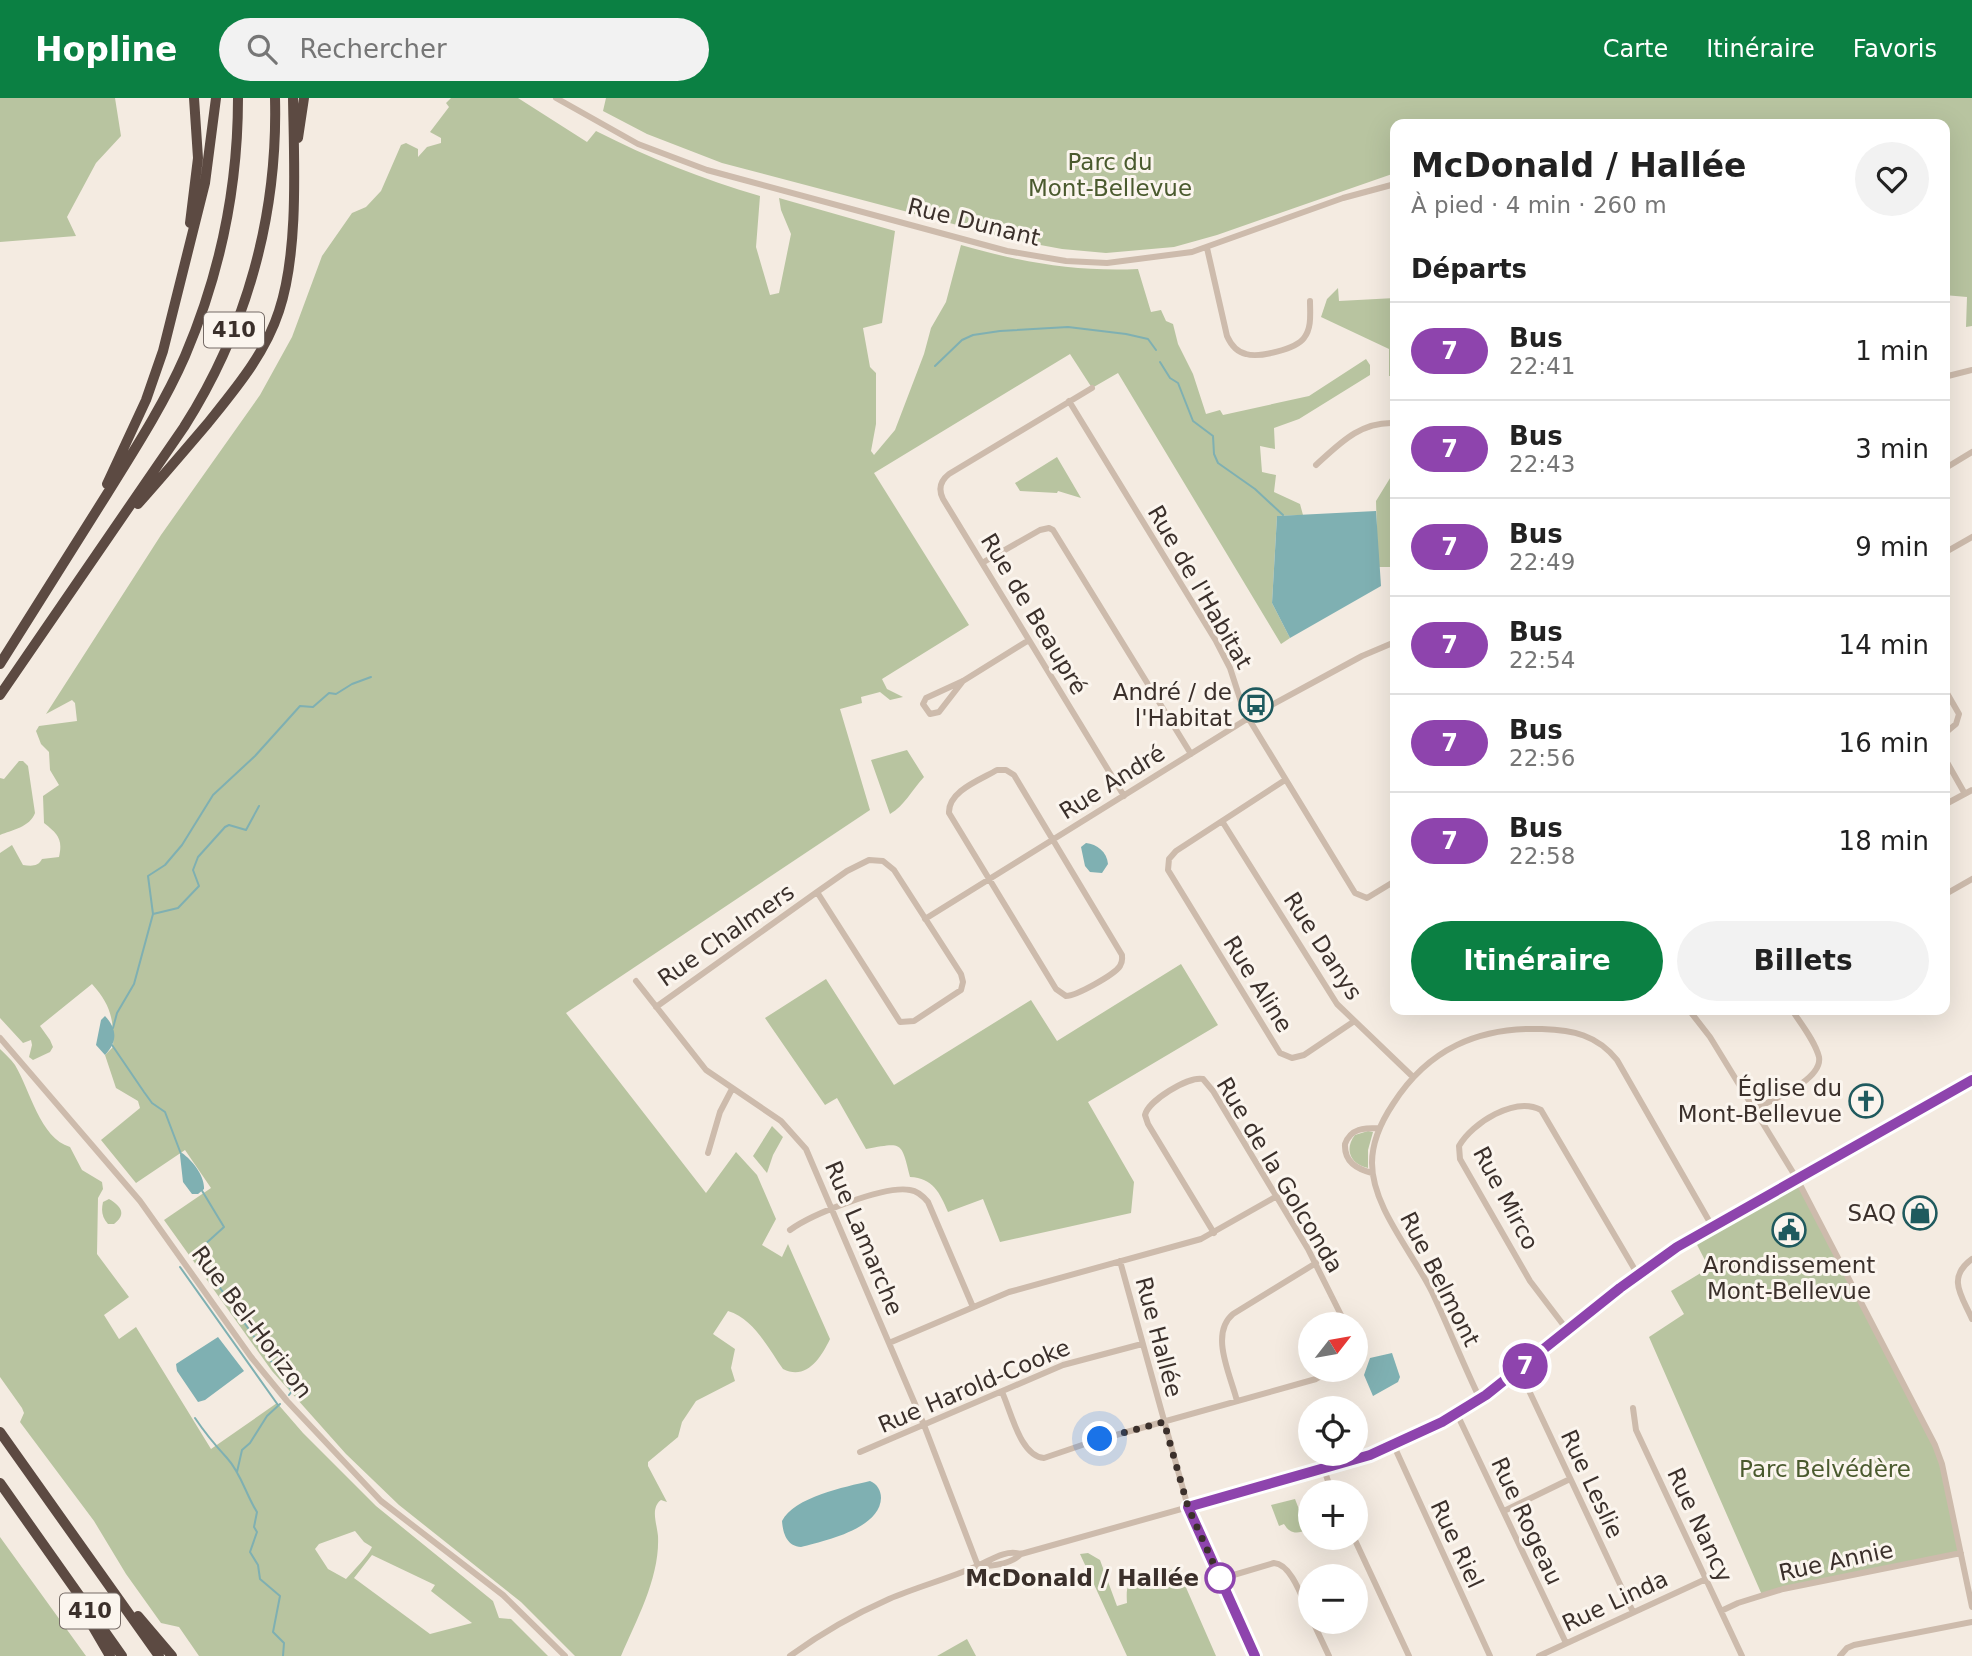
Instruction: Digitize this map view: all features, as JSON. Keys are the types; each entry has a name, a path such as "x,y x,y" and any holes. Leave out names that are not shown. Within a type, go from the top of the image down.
{"highway":[{"path":"179,291 197,167 198,130 194,98"},
{"path":"93,516 151,388 179,291 207,173 216,98"},
{"name":"410","path":"0,664 163,400 185,356 203,311 217,264 230,204 238,98"},
{"name":"410","path":"0,695 197,406 220,363 239,319 268,211 274,150 275,98"},
{"path":"112,533 226,400 267,341 288,276 293,98"},
{"path":"293,166 304,98"},
{"name":"410","path":"0,1432 159,1656"},
{"name":"410","path":"0,1483 122,1656"},
{"path":"58,1565 110,1656"},
{"path":"96,1566 172,1656"}],"street":[{"name":"Rue Dunant","path":"556,98 631,141 700,168 1007,251 1054,260 1107,263 1173,256 1207,248 1343,198 1390,185"},
{"path":"1207,248 1227,336 1233,346 1242,353 1259,355 1300,342 1310,325 1310,300"},
{"path":"1950,376 1972,370"},
{"path":"1069,401 1092,388"},
{"name":"Rue de Beaupré","path":"1069,401 946,476 940,484 941,496 1124,796"},
{"name":"Rue de l'Habitat","path":"1069,401 1216,641 1230,668 1248,718 1355,893 1367,898 1390,884"},
{"path":"1316,465 1367,425 1390,423"},
{"path":"1950,465 1972,452"},
{"path":"982,564 1040,530 1053,530 1191,754"},
{"path":"1950,550 1972,537"},
{"path":"963,681 939,712 933,715 925,710 923,704 926,698 963,681 1029,640"},
{"name":"Rue André","path":"925,919 1248,718 1362,656 1390,644"},
{"path":"1950,698 1959,714 1956,724 1950,729"},
{"path":"1950,765 1969,792 1950,802"},
{"path":"997,770 1006,770 1014,775 1053,839 1120,948 1122,959 1116,970 1076,995 1060,994 949,813 950,803 956,796 997,770"},
{"path":"1222,821 1285,780"},
{"name":"Rue Aline","path":"1222,821 1176,851 1167,864 1171,877 1280,1053 1292,1058 1304,1055 1353,1022"},
{"name":"Rue Danys","path":"1222,821 1328,991 1353,1022 1412,1076"},
{"name":"Rue Chalmers","path":"656,1007 817,892 863,862 883,862 894,870 961,974 962,986 958,993 914,1021 905,1023 897,1018 817,892"},
{"path":"1950,892 1972,879"},
{"name":"Rue Lamarche","path":"635,981 706,1070 780,1121 800,1141 810,1157 924,1425 978,1566"},
{"path":"1693,1015 1710,1037 1797,1179 1938,1451 1972,1607"},
{"path":"1755,1109 1809,1079 1818,1069 1818,1055 1795,1015"},
{"name":"Rue Belmont","path":"1480,1399 1427,1282 1383,1205 1372,1173 1373,1147 1379,1128 1412,1076 1438,1056 1475,1037 1511,1029 1557,1030 1591,1038 1605,1047 1617,1060 1712,1227"},
{"name":"Rue Bel-Horizon","path":"0,1038 140,1201 251,1357 287,1401 381,1501 503,1595 565,1656"},
{"name":"Rue de la Golconda","path":"1214,1233 1145,1115 1151,1104 1189,1080 1203,1079 1210,1086 1316,1263 1340,1312"},
{"path":"790,1656 879,1604 978,1566 990,1558 1014,1552 1021,1554 1324,1469 1394,1446 1457,1414 1480,1399 1677,1247 1972,1080"},
{"path":"708,1153 720,1112 733,1089"},
{"name":"Rue Mirco","path":"1568,1331 1530,1281 1460,1159 1459,1146 1474,1127 1495,1114 1515,1108 1533,1106 1541,1110 1638,1275"},
{"path":"1372,1173 1351,1163 1346,1157 1345,1144 1347,1138 1358,1130 1379,1128"},
{"path":"790,1230 808,1218 864,1197 902,1189 920,1193 930,1207 973,1307"},
{"path":"889,1343 1016,1290 1194,1241 1214,1233 1277,1196"},
{"path":"1972,1259 1958,1276 1958,1288 1972,1319"},
{"name":"Rue Hallée","path":"1120,1261 1188,1507 1255,1656"},
{"path":"1237,1401 1222,1343 1222,1331 1226,1321 1316,1263"},
{"name":"Rue Harold-Cooke","path":"860,1452 1063,1365 1142,1344"},
{"name":"Rue Leslie","path":"1518,1371 1633,1612"},
{"path":"1002,1392 1026,1449 1040,1458 1305,1382"},
{"name":"Rue Nancy","path":"1633,1408 1636,1430 1742,1656"},
{"name":"Rue Rogeau","path":"1457,1414 1566,1643"},
{"name":"Rue Riel","path":"1394,1446 1490,1656"},
{"path":"1324,1469 1328,1480"},
{"path":"1504,1511 1570,1479"},
{"path":"1360,1550 1409,1656"},
{"name":"Rue Annie","path":"1721,1611 1783,1589 1961,1553"},
{"path":"1220,1579 1280,1563 1289,1571 1298,1590"},
{"name":"Rue Linda","path":"1539,1656 1706,1579"},
{"path":"1840,1656 1854,1645 1972,1622"},
{"path":"1319,1634 1329,1656"}],"green space":[{"path":"0,98 115,98 121,136 96,163 67,217 76,236 0,242"},
{"path":"451,98 518,98 587,142 596,131 676,167 760,196 756,247 770,295 779,293 791,234 779,198 895,231 882,323 863,328 870,367 876,373 876,424 871,451 874,455 895,430 931,328 946,302 961,245 1048,264 1092,269 1138,269 1151,312 1161,310 1166,321 1173,324 1178,344 1193,374 1206,414 1220,410 1223,415 1309,396 1366,359 1370,365 1370,375 1299,419 1274,428 1275,449 1260,446 1262,472 1276,475 1274,492 1300,504 1303,515 1277,516 1272,603 1290,638 1281,644 1118,373 1092,388 1070,354 874,473 969,625 882,679 887,689 903,697 890,700 880,692 861,697 862,703 840,709 870,810 566,1013 706,1193 736,1152 757,1175 776,1219 762,1245 782,1257 788,1244 830,1339 812,1366 799,1372 791,1372 783,1369 753,1327 728,1311 713,1334 735,1349 731,1368 735,1381 696,1401 682,1422 678,1437 648,1462 667,1502 661,1500 656,1507 658,1551 655,1567 646,1598 621,1656 575,1656 521,1602 399,1505 346,1454 272,1371 164,1220 211,1188 185,1150 136,1183 101,1140 140,1108 138,1101 116,1088 105,1055 113,1047 112,1021 107,1006 92,984 40,1026 53,1047 50,1052 33,1060 29,1057 31,1040 23,1043 0,1018 0,853 12,845 23,865 31,866 42,859 59,857 60,851 58,837 44,823 43,796 59,785 50,770 49,752 41,744 36,731 39,726 77,721 75,703 72,700 46,714 161,535 260,395 292,337 322,256 352,213 366,207 381,191 401,145 406,143 418,149 418,157 427,147 441,143 441,138 430,132 449,107 446,103"},
{"name":"Parc du Mont-Bellevue","path":"606,98 1972,98 1972,326 1966,327 1967,297 1950,296 1950,119 1390,119 1390,175 1217,235 1174,247 1106,253 1062,249 1014,240 722,163 647,134 603,111"},
{"path":"1338,288 1339,301 1390,298 1390,376 1389,349 1321,317 1327,299"},
{"path":"1057,457 1081,498 1058,491 1020,491 1015,483"},
{"path":"1390,478 1390,567 1378,567 1376,501"},
{"path":"907,750 924,777 904,802 890,814 871,760"},
{"path":"19,761 28,766 35,813 25,825 0,835 0,778 4,779"},
{"path":"1181,964 1218,1025 1088,1102 1134,1182 1131,1213 1000,1242 983,1199 948,1212 935,1188 925,1180 910,1177 902,1150 893,1145 866,1149 837,1098 825,1105 765,1018 826,979 894,1085 1031,1000 1057,1041"},
{"path":"0,1049 15,1065 43,1124 60,1142 70,1147 82,1170 102,1182 103,1189 98,1198 97,1254 129,1297 104,1315 119,1339 136,1327 211,1449 277,1403 376,1506 493,1601 499,1618 511,1619 548,1656 199,1656 179,1627 161,1623 126,1574 94,1521 20,1422 24,1413 22,1408 0,1377","holes":["355,1531 372,1547 346,1579 328,1569 315,1549 319,1544","372,1555 435,1585 431,1591 472,1623 430,1634 354,1578"]},
{"path":"772,1126 783,1137 767,1173 753,1156"},
{"path":"1373,1132 1368,1150 1368,1168 1353,1159 1350,1146 1355,1135"},
{"name":"Parc Belvédère","path":"1797,1179 1935,1445 1961,1553 1762,1595 1649,1337 1684,1314 1671,1291 1709,1268 1693,1237"},
{"path":"109,1199 121,1210 120,1217 114,1224 108,1224 102,1214 103,1202"},
{"path":"1295,1499 1298,1507 1298,1532 1289,1530 1284,1524 1279,1526 1271,1505"},
{"path":"0,1537 86,1656 0,1656"},
{"path":"1088,1553 1100,1560 1117,1606 1127,1603 1128,1586 1137,1572 1144,1583 1177,1567 1216,1656 1127,1656 1080,1554"},
{"path":"967,1639 976,1656 937,1656"}],"water":[{"path":"1376,511 1381,586 1290,638 1272,603 1277,516"},
{"path":"1086,843 1104,852 1108,864 1102,873 1090,872 1085,866 1081,847"},
{"path":"105,1016 114,1031 114,1041 105,1055 96,1045 101,1020"},
{"path":"182,1153 194,1164 204,1184 204,1189 198,1194 192,1194 183,1182"},
{"path":"218,1337 244,1371 205,1400 198,1402 177,1371 176,1364"},
{"path":"1392,1353 1400,1377 1398,1382 1373,1396 1367,1382 1370,1358"},
{"path":"870,1481 878,1488 881,1498 878,1509 861,1526 836,1537 801,1547 792,1544 787,1538 782,1521 797,1505 821,1494"}],"waterway":[{"path":"935,366 962,340 973,335 1000,331 1068,327 1126,334 1148,339 1156,350"},
{"path":"1160,362 1170,378 1178,383 1193,421 1213,436 1214,454 1218,463 1255,489 1283,515"},
{"path":"113,1028 117,1013 134,984 153,914 148,876 165,865 182,845 213,795 255,756 300,706 313,707 329,693 336,694 371,677"},
{"path":"153,914 178,908 199,886 193,870 198,857 225,827 229,825 246,830 259,806"},
{"path":"112,1045 152,1103 165,1112 181,1154"},
{"path":"201,1189 224,1227 202,1247 206,1263 218,1285 292,1391 289,1395"},
{"path":"180,1267 278,1405"},
{"path":"237,1472 242,1450 250,1443 267,1416 280,1404"},
{"path":"195,1418 232,1464 257,1512 254,1527 257,1532 250,1552 258,1565 260,1579 280,1596 273,1632 284,1643 283,1656"}],"bus line":[{"name":"7","path":"1255,1656 1188,1507 1370,1455 1457,1414 1527,1364 1620,1288 1677,1247 1972,1080"}],"place":[{"name":"André / de l'Habitat","path":"1256,705"},
{"name":"Église du Mont-Bellevue","path":"1866,1101"},
{"name":"SAQ","path":"1920,1213"},
{"name":"Arondissement Mont-Bellevue","path":"1789,1230"},
{"name":"McDonald / Hallée","path":"1220,1578"}],"route":[{"path":"1100,1439 1164,1422 1188,1507 1220,1578"}]}
